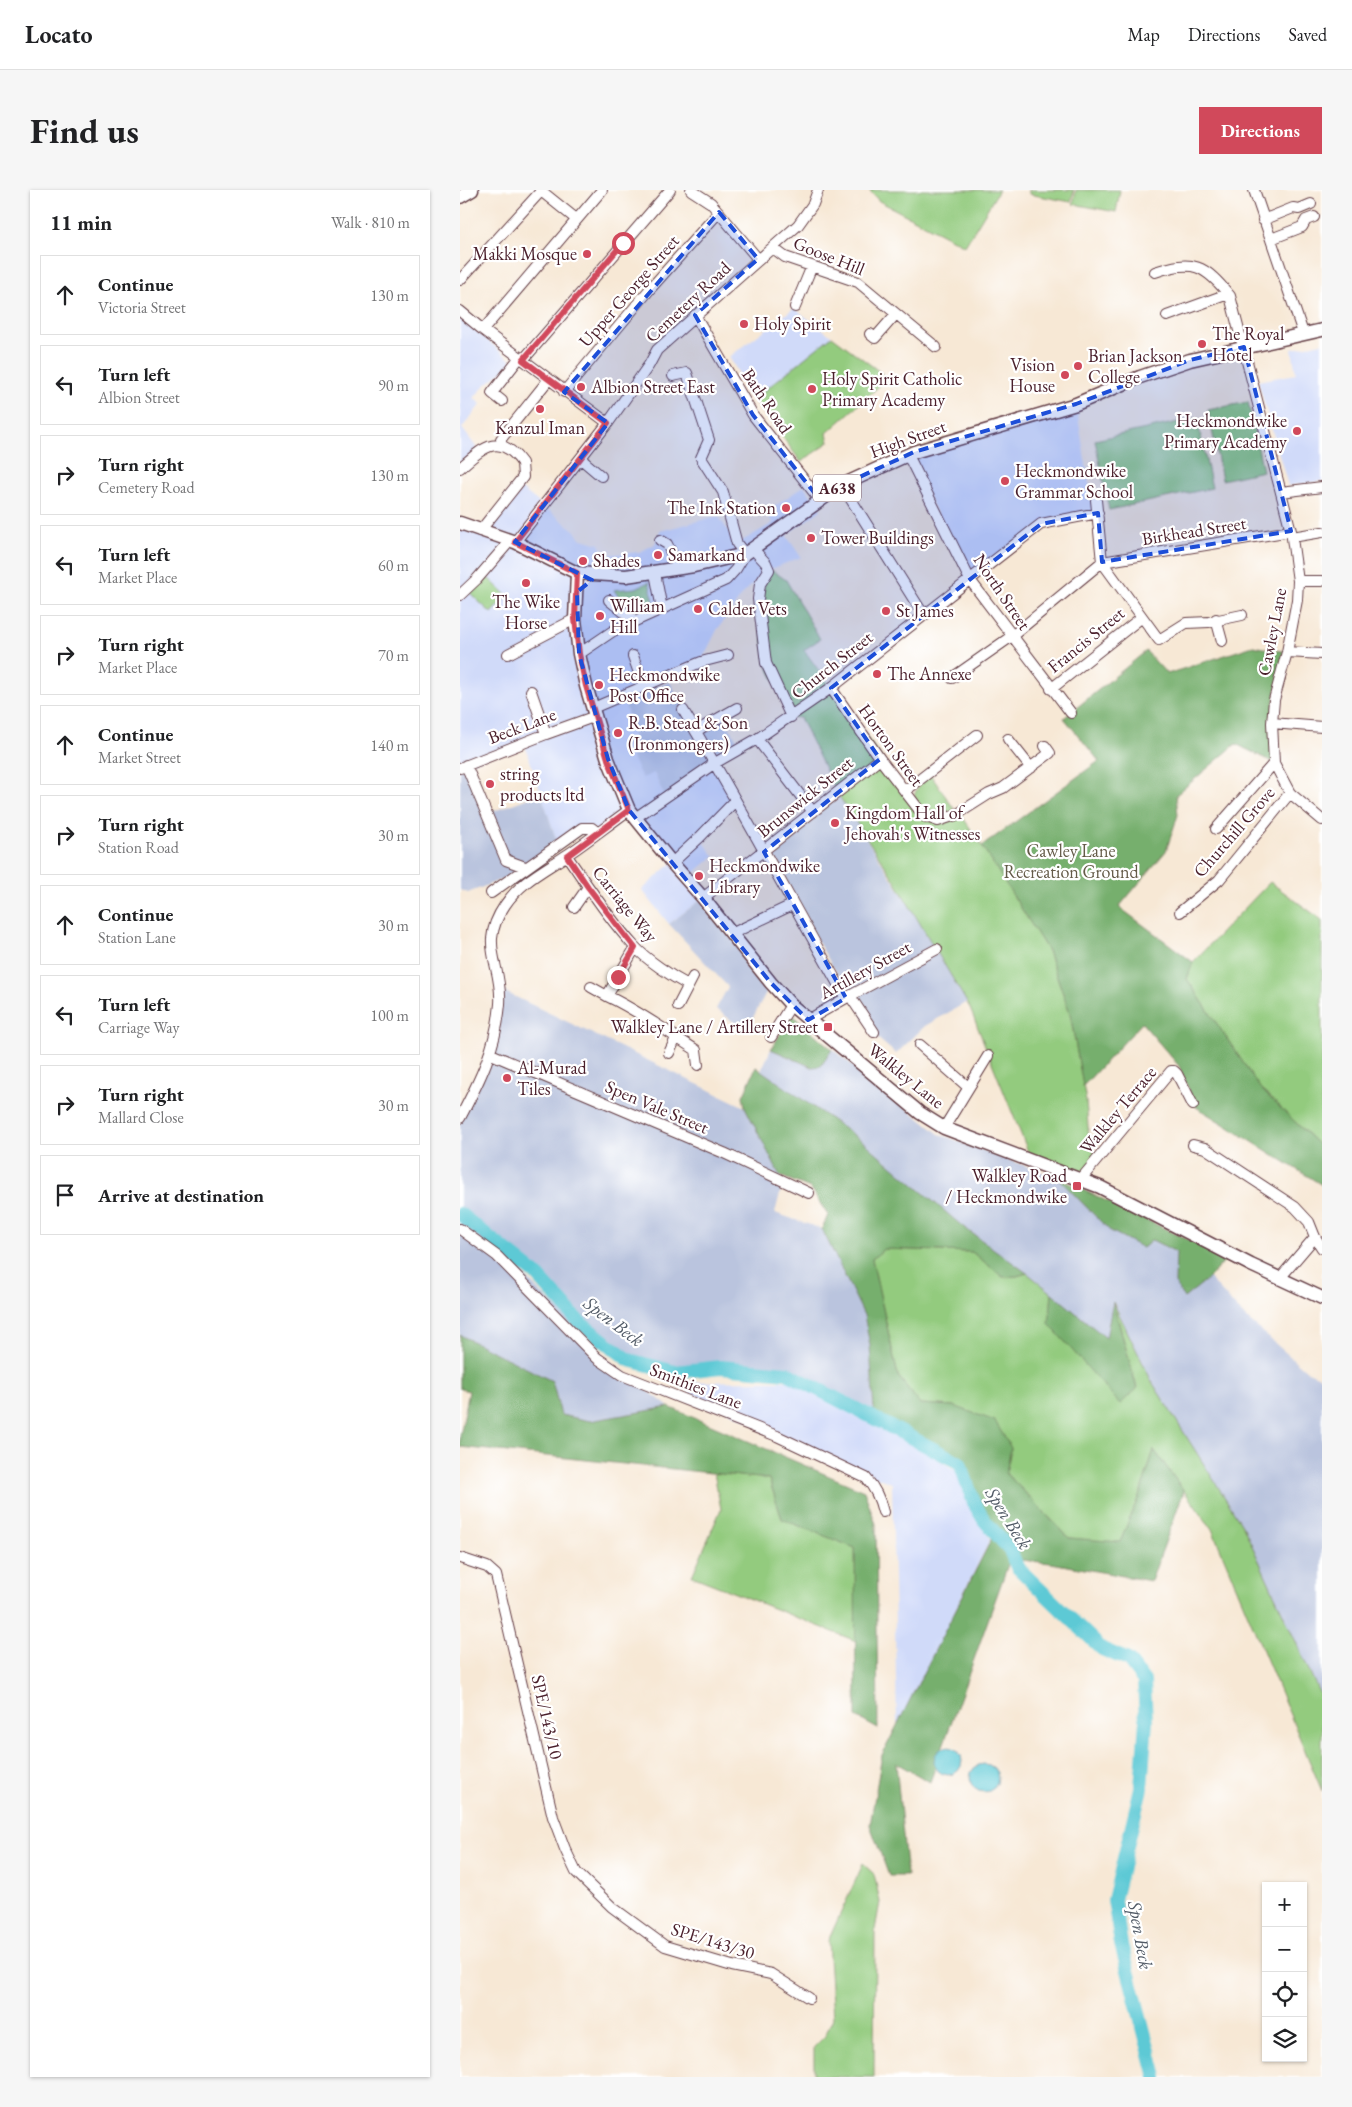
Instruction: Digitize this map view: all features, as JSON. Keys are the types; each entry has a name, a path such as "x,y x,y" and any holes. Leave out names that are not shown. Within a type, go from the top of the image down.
{"main road":[{"path":"460,197 472,190"},
{"name":"High Street","path":"577,573 626,576 655,573 749,552 842,485 906,456 1076,404 1140,377 1190,360 1322,330"},
{"name":"A638","path":"460,523 513,542 577,573"},
{"name":"Walkley Lane","path":"577,573 575,619 579,654 608,759 632,814 672,863 704,898 731,934 791,1005 920,1112 944,1128 1100,1187 1251,1265 1322,1298"},
{"path":"577,592 600,574"}],"street":[{"path":"460,280 540,190 576,219"},
{"path":"483,330 602,190"},
{"path":"502,401 492,393 670,190"},
{"path":"691,190 711,203 758,259"},
{"path":"711,203 712,190"},
{"name":"Cemetery Road","path":"460,595 513,542 581,459 608,423 657,350 798,225 813,204 818,190"},
{"path":"1254,190 1303,334"},
{"path":"1263,220 1293,208 1299,209 1311,204"},
{"name":"Upper George Street","path":"564,392 650,289 719,212"},
{"path":"1271,239 1302,226 1306,220 1314,217"},
{"name":"Goose Hill","path":"773,248 785,257 858,282 936,346"},
{"path":"1155,272 1175,265 1192,264 1218,281 1228,294 1167,316"},
{"path":"795,307 812,266"},
{"name":"Cawley Lane","path":"1228,294 1244,347 1292,534 1298,581 1297,600 1287,652 1274,700 1272,723 1274,763 1290,793 1322,820"},
{"path":"460,310 564,392 608,423"},
{"path":"876,339 896,314"},
{"name":"Bath Road","path":"692,317 753,415 820,500"},
{"path":"673,376 687,373 709,440 701,458 723,492 736,544 766,563 769,570 760,584 758,599 766,663 791,717"},
{"path":"501,438 549,379"},
{"path":"460,468 480,451 499,444 507,446 522,463 523,477 480,531"},
{"name":"North Street","path":"906,456 911,460 970,580 1070,713"},
{"path":"581,459 601,476"},
{"path":"842,485 923,614"},
{"path":"1281,492 1322,487"},
{"path":"1096,500 1102,562 1159,640 1186,623 1209,622 1242,615"},
{"name":"Church Street","path":"460,1118 482,1077 491,1054 500,1003 499,989 490,948 493,930 505,905 525,883 598,833 791,717 1041,524 1098,513"},
{"name":"Birkhead Street","path":"1102,562 1292,534 1322,532"},
{"path":"660,540 668,544 679,569"},
{"path":"579,654 613,631 726,580 749,552"},
{"path":"952,678 1012,636 1102,562"},
{"path":"655,573 662,610"},
{"path":"1298,581 1322,581"},
{"path":"609,600 635,621"},
{"name":"Francis Street","path":"1051,689 1142,617"},
{"path":"508,654 575,619"},
{"path":"1216,619 1222,641"},
{"path":"1287,652 1322,654"},
{"name":"Beck Lane","path":"463,766 546,734 701,662 728,655"},
{"path":"633,656 644,687"},
{"name":"Horton Street","path":"828,690 924,816 938,821 956,815 989,794 1003,788 1050,753 1045,746"},
{"path":"531,691 546,734"},
{"path":"696,731 737,708"},
{"path":"683,710 715,762 792,905 848,997 874,1032"},
{"path":"1272,723 1322,727"},
{"path":"905,791 977,735"},
{"path":"1008,738 1030,768"},
{"path":"757,739 813,812"},
{"name":"Brunswick Street","path":"704,898 880,758"},
{"path":"1216,829 1274,763"},
{"path":"463,766 506,860 525,867"},
{"name":"Churchill Grove","path":"1180,912 1219,880 1290,793"},
{"path":"672,863 735,800"},
{"path":"491,893 582,828 592,828 598,833"},
{"name":"Carriage Way","path":"567,856 588,887 635,948 676,979 691,981 678,1006"},
{"path":"574,907 588,887"},
{"path":"731,934 792,905"},
{"path":"607,996 635,948"},
{"name":"Artillery Street","path":"808,1020 937,949"},
{"path":"591,987 645,1016 696,1050 698,1065"},
{"path":"771,1037 791,1005"},
{"path":"669,1052 676,1038"},
{"path":"920,1045 968,1087"},
{"name":"Spen Vale Street","path":"491,1054 716,1150 809,1193"},
{"path":"944,1128 988,1056"},
{"name":"Walkley Terrace","path":"1079,1178 1171,1071 1177,1074 1193,1106"},
{"path":"1193,1145 1205,1148 1295,1207 1309,1222 1322,1248"},
{"name":"Smithies Lane","path":"460,1230 497,1256 597,1358 622,1375 776,1436 866,1478 880,1498 883,1512"},
{"path":"1280,1278 1315,1237"},
{"name":"SPE/143/10","path":"460,1558 487,1567 496,1575 553,1817 571,1864"},
{"name":"SPE/143/30","path":"571,1864 612,1907 665,1946 732,1966 771,1974 809,1998"}],"highlighted area":[{"path":"719,212 758,259 695,315 753,415 820,500 842,485 914,452 1076,404 1190,360 1244,347 1291,531 1102,562 1098,513 1041,524 831,688 880,759 764,852 846,998 808,1020 771,983 629,810 608,759 579,654 577,592 592,580 515,542 608,423 564,392"}],"shaded area":[{"name":"Holy Spirit Catholic Primary Academy","path":"794,308 888,378 827,433 829,442 801,462 754,399 729,357"},
{"path":"460,317 513,362 484,386 474,398 481,404 462,428 479,451 460,464"},
{"name":"Heckmondwike Primary Academy","path":"1322,343 1322,481 1288,486 1258,381 1296,374 1292,349"},
{"name":"Heckmondwike Grammar School","path":"1076,404 1094,514 1041,524 970,580 911,461 988,431"},
{"path":"518,486 575,531 579,538 599,544 604,555 640,552 655,544 660,531 718,516 737,544 773,523 765,513 804,486 821,510 786,535 801,557 764,572 743,594 717,630 701,662 624,700 634,738 625,744 654,773 665,797 715,763 735,801 700,837 714,856 688,878 703,898 669,924 642,890 672,863 629,811 598,833 592,828 558,845 524,742 460,768 460,518 485,528"},
{"path":"670,682 696,731 723,716 737,740 715,763 665,797 654,773 642,778 625,744 634,738 624,700"},
{"path":"466,765 489,813 541,793 558,845 505,878 468,893 460,890 460,769"},
{"path":"837,793 937,949 967,1002 925,1026 896,1054 875,1036 763,852"},
{"path":"703,898 771,983 746,1031 716,1009 728,987 669,924"},
{"path":"499,989 745,1107 783,1182 775,1213 822,1229 864,1315 870,1345 874,1413 847,1403 787,1373 721,1367 675,1372 629,1360 578,1321 538,1276 460,1214 460,1118 482,1077"},
{"path":"771,1049 812,1067 821,1065 832,1049 939,1134 1058,1178 1109,1230 1152,1240 1176,1252 1175,1283 1184,1298 1209,1278 1246,1318 1308,1372 1322,1378 1322,1699 1245,1531 1152,1382 1114,1303 1106,1339 1027,1273 962,1226 865,1143 761,1071"},
{"path":"460,1220 503,1254 605,1357 669,1407 590,1421 561,1415 552,1381 460,1335"},
{"path":"792,1381 912,1443 958,1472 990,1540 897,1725 892,1483 824,1458 668,1382"}],"green space":[{"path":"869,190 999,190 965,246 879,201"},
{"path":"1029,190 1074,190 1071,202 1029,194"},
{"path":"1076,190 1120,190 1116,212 1073,204"},
{"name":"Holy Spirit Catholic Primary Academy","path":"832,336 888,378 827,433 829,442 801,462 754,399"},
{"path":"1248,402 1263,471 1222,480 1208,410"},
{"path":"1197,418 1212,488 1109,510 1095,440"},
{"path":"773,571 786,580 820,639 804,650 924,816 938,821 960,813 1004,879 1048,951 1070,1013 1086,1101 1089,1138 1097,1160 1081,1179 1031,1159 969,1006 893,878 837,793 800,718 791,717 766,663 760,624 765,576"},
{"path":"486,576 507,596 491,613 469,592"},
{"path":"649,582 655,605 637,613 621,600 614,590 636,588"},
{"name":"Cawley Lane Recreation Ground","path":"1253,646 1287,652 1274,700 1274,763 1236,744 1176,795 1178,815 1166,851 1119,907 1193,962 1187,979 1260,1088 1322,1148 1322,1185 1196,1107 1179,1066 1142,1023 1083,1086 1070,1013 1048,951 982,846 1099,761 1064,718 1146,651 1167,674"},
{"path":"930,774 955,810 946,813 922,809 914,797 916,790"},
{"path":"1270,882 1322,920 1322,1148 1260,1088 1187,979 1193,962"},
{"path":"792,1015 832,1049 821,1066 812,1067 771,1049"},
{"path":"756,1067 865,1143 962,1226 1027,1273 1003,1277 972,1252 884,1249 872,1259 898,1376 920,1404 954,1406 995,1421 1011,1448 1006,1473 1069,1538 1120,1542 1141,1491 1154,1450 1184,1491 1151,1581 1051,1563 1010,1559 930,1782 896,1763 907,1876 889,1876 870,1825 882,1755 994,1534 965,1464 874,1413 870,1345 864,1315 822,1229 828,1215 810,1188 780,1176 745,1107 743,1096"},
{"path":"1058,1178 1227,1258 1209,1278 1184,1298 1175,1283 1176,1252 1152,1240 1143,1248 1109,1230"},
{"path":"884,1249 972,1252 1003,1277 1027,1273 1052,1293 1050,1324 1137,1388 1113,1302 1152,1382 1244,1528 1322,1699 1322,1791 1212,1529 1154,1450 1141,1491 1120,1543 1069,1538 1006,1473 1011,1448 954,1406 920,1404 898,1376 872,1259"},
{"path":"1052,1293 1106,1338 1113,1302 1137,1389 1120,1404 1049,1324"},
{"path":"460,1335 552,1381 561,1415 590,1421 669,1407 864,1491 876,1524 878,1729 856,1717 855,1548 782,1519 769,1479 460,1447 460,1436 469,1391 460,1389"},
{"path":"714,1473 769,1479 782,1519 856,1548 856,1641 692,1576 721,1509"},
{"path":"863,1864 874,1874 880,1902 875,1930 874,2077 814,2077 814,2047 825,2036 833,2018 828,1941"}],"water":[{"path":"948,1747 958,1751 962,1761 958,1771 948,1775 938,1771 934,1761 938,1751"},
{"path":"984,1764 994,1768 998,1778 994,1788 984,1792 974,1788 970,1778 974,1768"}],"waterway":[{"name":"Spen Beck","path":"460,1214 538,1276 578,1321 629,1360 675,1372 721,1367 787,1373 960,1463 974,1503 984,1520 1010,1550 1017,1567 1102,1649 1128,1660 1144,1681 1146,1721 1141,1788 1114,1900 1121,1944 1156,2077"}],"place":[{"name":"Makki Mosque","path":"587,254"},
{"name":"Holy Spirit","path":"744,324"},
{"name":"The Royal Hotel","path":"1202,344"},
{"name":"Brian Jackson College","path":"1078,366"},
{"name":"Vision House","path":"1065,375"},
{"name":"Albion Street East","path":"581,387"},
{"name":"Holy Spirit Catholic Primary Academy","path":"812,389"},
{"name":"Kanzul Iman","path":"540,409"},
{"name":"Heckmondwike Primary Academy","path":"1297,431"},
{"name":"Heckmondwike Grammar School","path":"1005,481"},
{"name":"The Ink Station","path":"786,508"},
{"name":"Tower Buildings","path":"811,538"},
{"name":"Samarkand","path":"658,555"},
{"name":"Shades","path":"583,561"},
{"name":"The Wike Horse","path":"526,583"},
{"name":"Calder Vets","path":"698,609"},
{"name":"St James","path":"886,611"},
{"name":"William Hill","path":"600,616"},
{"name":"The Annexe","path":"877,674"},
{"name":"Heckmondwike Post Office","path":"599,685"},
{"name":"R.B. Stead & Son (Ironmongers)","path":"618,733"},
{"name":"string products ltd","path":"490,784"},
{"name":"Kingdom Hall of Jehovah's Witnesses","path":"835,823"},
{"name":"Heckmondwike Library","path":"699,876"},
{"name":"Walkley Lane / Artillery Street","path":"828,1027"},
{"name":"Al-Murad Tiles","path":"507,1078"},
{"name":"Walkley Road / Heckmondwike","path":"1077,1186"}],"route":[{"path":"618,977 635,948 588,887 567,856 629,810 608,759 586,686 579,654 575,619 577,573 515,542 608,423 523,360 623,243"}]}
